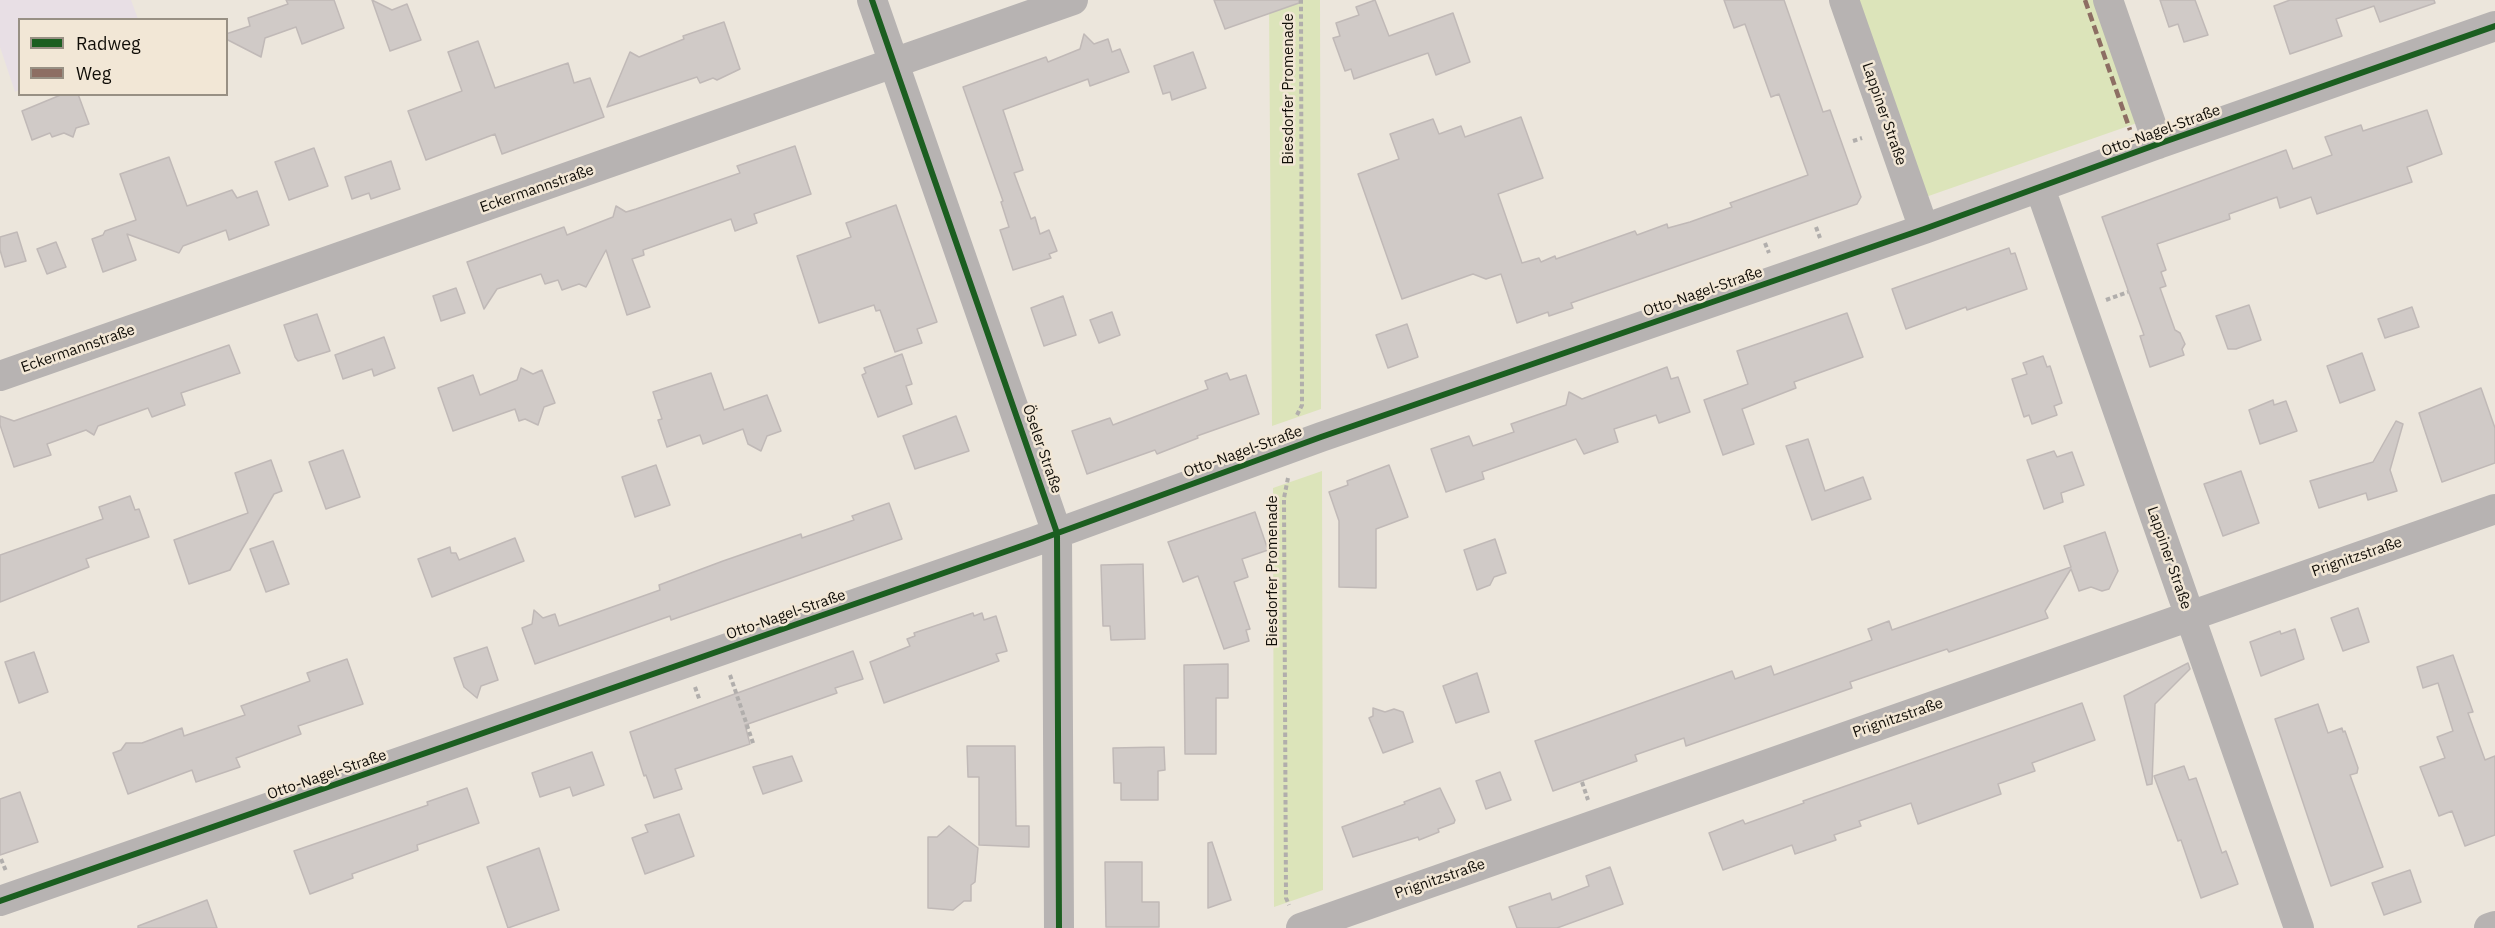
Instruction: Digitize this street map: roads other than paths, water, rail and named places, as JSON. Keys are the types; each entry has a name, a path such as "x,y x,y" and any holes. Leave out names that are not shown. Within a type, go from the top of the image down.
{"street":[{"name":"Öseler Straße","path":"872,0 1057,533 1059,928"},
{"name":"Eckermannstraße","path":"0,376 1073,0"},
{"name":"Lappiner Straße","path":"1844,0 1924,229"},
{"path":"2108,0 2158,144"},
{"name":"Otto-Nagel-Straße","path":"0,901 1057,533 1291,448 1924,229 2495,26"},
{"name":"Lappiner Straße","path":"2040,188 2299,928"},
{"name":"Prignitzstraße","path":"1296,920 2495,509"},
{"path":"2489,928 2495,926"}]}
